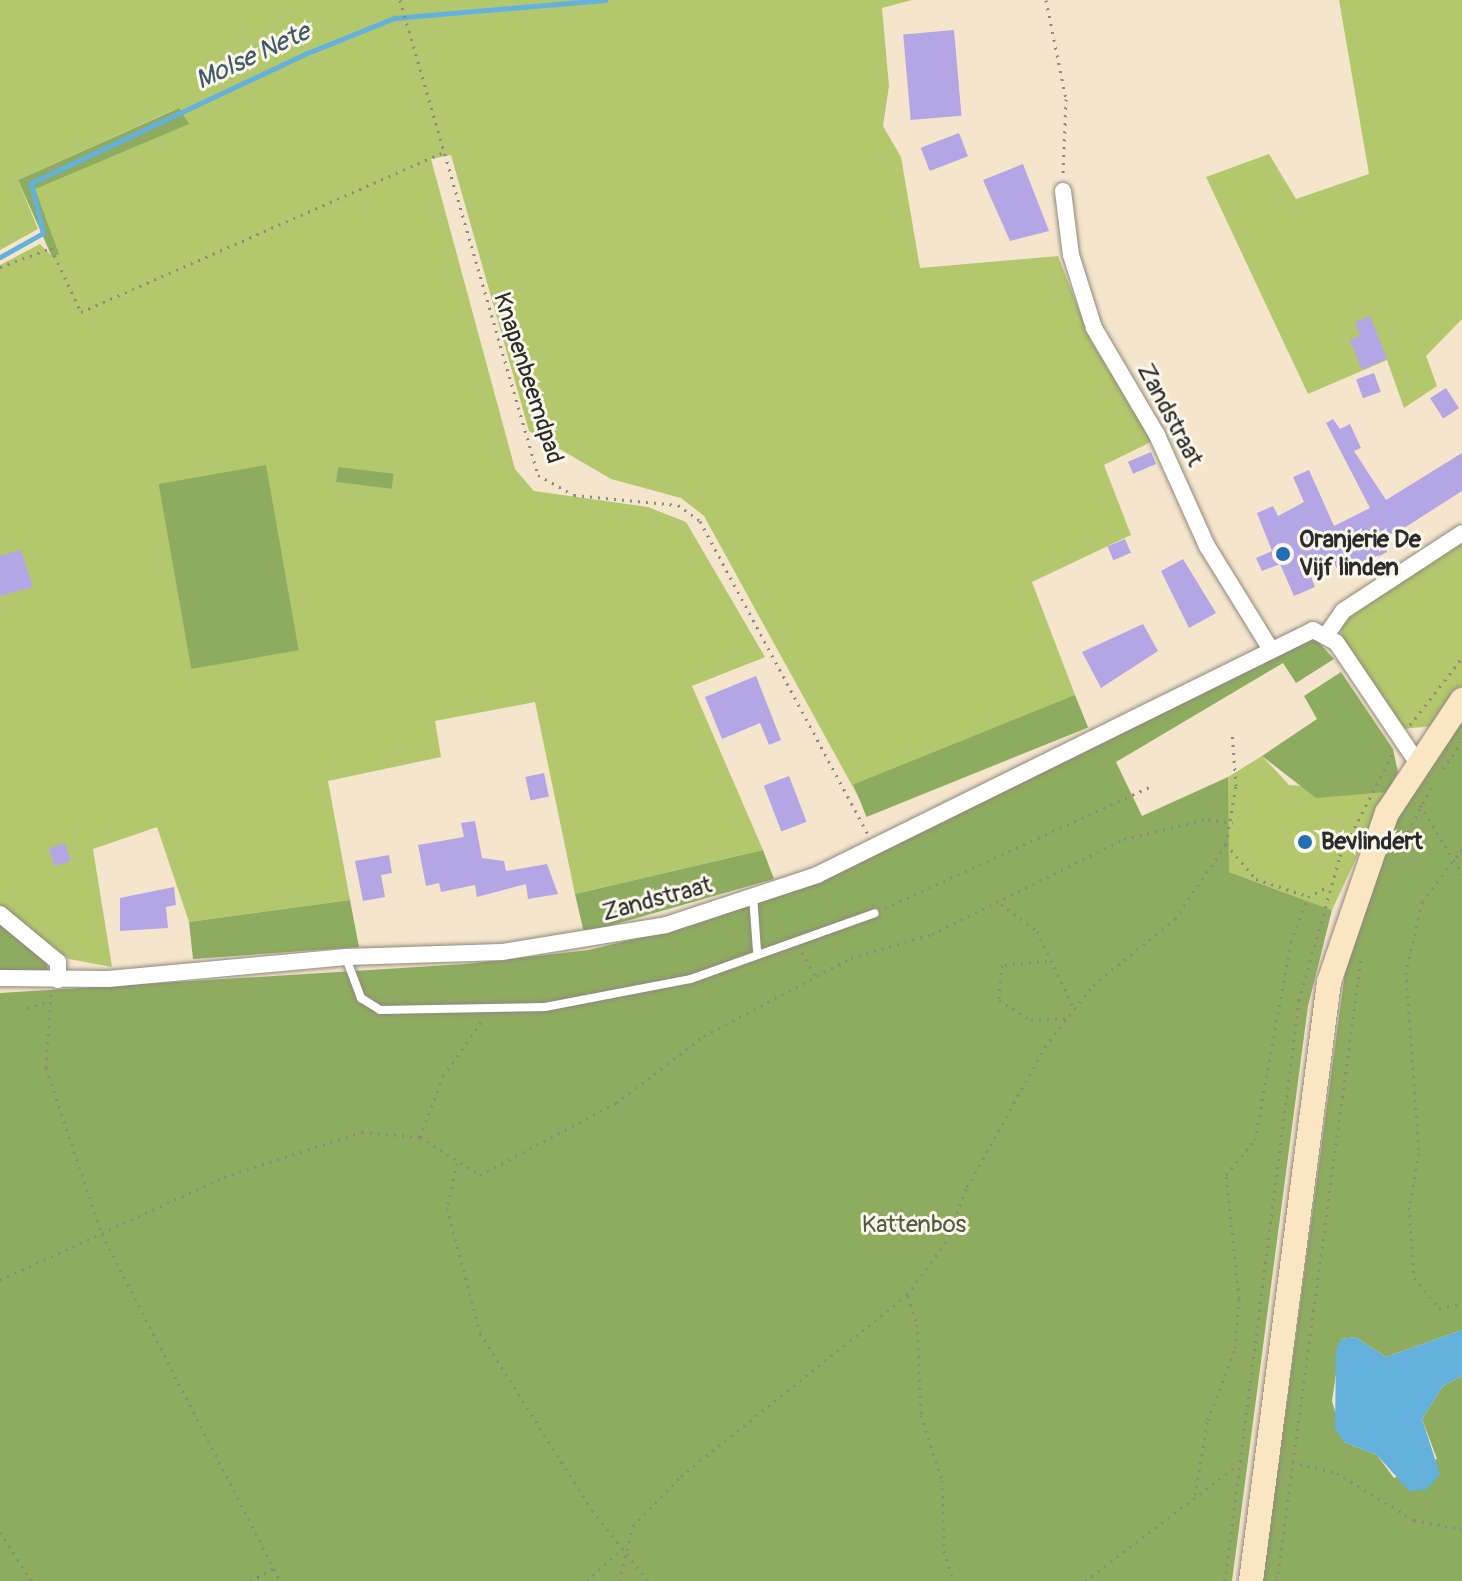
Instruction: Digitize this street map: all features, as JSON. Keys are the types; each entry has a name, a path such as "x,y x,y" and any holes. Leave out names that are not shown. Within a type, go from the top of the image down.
{"main road":[{"path":"1251,1581 1329,982 1370,850 1417,762 1462,700"}],"street":[{"name":"Zandstraat","path":"1063,191 1071,255 1094,328 1157,435 1207,546 1270,648"},
{"path":"1417,762 1327,634 1343,611 1462,533"},
{"name":"Zandstraat","path":"0,978 58,980 346,957 577,944 753,896 875,848 1300,632 1327,634"},
{"path":"0,914 58,962 58,980"}],"lane":[{"path":"753,896 757,950"},
{"path":"346,957 355,988 380,1010 489,1011 691,979 757,950 798,944 875,913"}],"path":[{"name":"Knapenbeemdpad","path":"400,0 431,105 441,153 538,475 574,495 678,505 700,521 875,848"},
{"path":"1046,0 1066,99 1063,191"},
{"path":"0,267 51,248 81,312 441,153"},
{"path":"1225,1581 1299,1000 1329,886 1400,741 1462,658"},
{"path":"619,1581 623,1548 633,1526 681,1476 907,1295 945,1243 1000,1124 1068,1018 1093,985 1175,919 1226,844 1233,823 1232,732"},
{"path":"1395,857 1420,805 1462,742"},
{"path":"875,913 1149,787"},
{"path":"1420,805 1462,874"},
{"path":"0,1280 224,1177 362,1132 420,1137 480,1175 616,1103 704,1036 816,977 1001,904 1124,839 1208,819 1233,823"},
{"path":"1226,844 1256,879 1308,897"},
{"path":"1462,849 1453,856 1422,902 1406,972 1419,1153 1409,1207 1414,1278 1439,1308 1462,1303"},
{"path":"1195,1495 1208,1420 1235,1348 1239,1298 1226,1175 1255,1140 1291,942 1308,897 1329,886"},
{"path":"1001,904 1037,931 1047,961 1074,1010"},
{"path":"798,944 816,977"},
{"path":"1277,1581 1362,955"},
{"path":"1047,961 1002,965 999,1000 1031,1020 1068,1018"},
{"path":"58,980 47,1002 46,1068 102,1234 280,1581"},
{"path":"27,1008 47,1002"},
{"path":"420,1137 443,1076 489,1011"},
{"path":"457,1163 447,1208 480,1333 648,1581"},
{"path":"907,1295 917,1324 921,1415 942,1480 944,1551 953,1581"},
{"path":"1085,1581 1239,1464 1266,1457 1337,1473 1414,1520 1462,1529"},
{"path":"0,1532 32,1581"},
{"path":"587,1581 623,1548"},
{"path":"250,1581 273,1568"}],"green space":[{"path":"0,0 912,0 882,8 889,86 883,126 901,157 920,268 1058,256 1091,341 1153,441 1104,465 1131,535 1032,582 1075,695 865,809 704,516 681,498 611,479 529,431 451,155 431,159 515,469 534,491 648,507 686,522 765,657 692,686 763,850 575,894 535,702 435,721 441,757 328,781 350,900 189,922 157,827 93,849 112,967 69,959 0,905 0,265 40,244 52,256 35,189 178,108 18,180 38,229 0,250"},
{"path":"1339,0 1462,0 1462,319 1426,356 1437,386 1404,408 1387,360 1308,394 1206,177 1269,154 1296,199 1369,174"},
{"path":"179,108 189,124 35,189 59,254 52,257 18,180"},
{"path":"266,465 299,650 191,669 159,484"},
{"path":"338,467 394,474 392,489 336,482"},
{"path":"1462,542 1462,688 1432,726 1403,729 1342,637 1339,620"},
{"name":"Kattenbos","path":"1312,635 1334,659 1296,683 1283,663 1116,762 1142,816 1228,777 1229,872 1332,910 1308,1006 1232,1581 0,1581 0,993 465,964 589,950 702,922 824,879"},
{"path":"1341,672 1393,749 1398,772 1387,792 1316,798 1262,756 1317,719 1304,696"},
{"path":"1075,695 1088,727 867,817 853,785"},
{"path":"1462,714 1462,1330 1386,1357 1355,1337 1341,1339 1332,1401 1344,1442 1377,1455 1394,1478 1437,1459 1422,1419 1443,1386 1462,1376 1462,1581 1263,1581 1349,942 1375,863 1418,778"},
{"path":"1262,756 1289,785 1387,792 1332,910 1229,872 1203,811 1228,777"},
{"path":"763,850 774,879 584,933 575,894"},
{"path":"350,900 359,947 193,959 189,922"},
{"path":"0,925 47,963 48,971 0,970"}],"water":[{"path":"1462,1330 1462,1376 1443,1386 1422,1419 1440,1474 1426,1490 1409,1491 1377,1455 1344,1442 1335,1429 1336,1350 1341,1339 1355,1337 1386,1357"}],"building":[{"path":"954,30 961,116 911,120 903,34"},
{"path":"959,133 968,156 930,171 921,148"},
{"path":"1023,164 1049,231 1010,241 983,180"},
{"path":"1370,316 1387,359 1362,370 1350,340 1360,336 1355,322"},
{"path":"1374,373 1381,392 1363,398 1356,379"},
{"path":"1446,388 1459,408 1443,418 1430,398"},
{"path":"1333,419 1340,429 1350,424 1361,448 1354,451 1386,500 1462,453 1462,491 1382,542 1387,552 1341,576 1331,557 1308,569 1315,587 1294,596 1280,564 1262,571 1256,558 1272,551 1257,513 1273,506 1278,516 1304,502 1293,477 1309,470 1334,526 1370,508 1326,423"},
{"path":"1151,452 1156,464 1133,474 1128,462"},
{"path":"1125,539 1131,553 1113,560 1108,546"},
{"path":"21,550 33,587 0,596 0,556"},
{"path":"1183,559 1216,613 1189,628 1161,571"},
{"path":"1143,624 1158,651 1101,688 1082,652"},
{"path":"756,676 781,740 769,745 760,723 722,739 705,697"},
{"path":"544,773 549,796 530,800 525,777"},
{"path":"789,776 807,822 781,831 764,786"},
{"path":"475,821 482,858 504,861 506,871 547,864 558,894 528,899 526,884 477,897 475,885 441,892 439,883 426,886 418,845 464,837 461,823"},
{"path":"65,843 71,861 55,866 49,848"},
{"path":"389,855 392,873 381,875 385,897 363,901 355,861"},
{"path":"174,887 176,905 166,907 168,928 120,931 120,898"}],"waterway":[{"name":"Molse Nete","path":"0,257 43,233 31,183 310,52 394,18 605,0"}],"place":[{"name":"Oranjerie De Vijf linden","path":"1283,554"},
{"name":"Bevlindert","path":"1305,842"}]}
